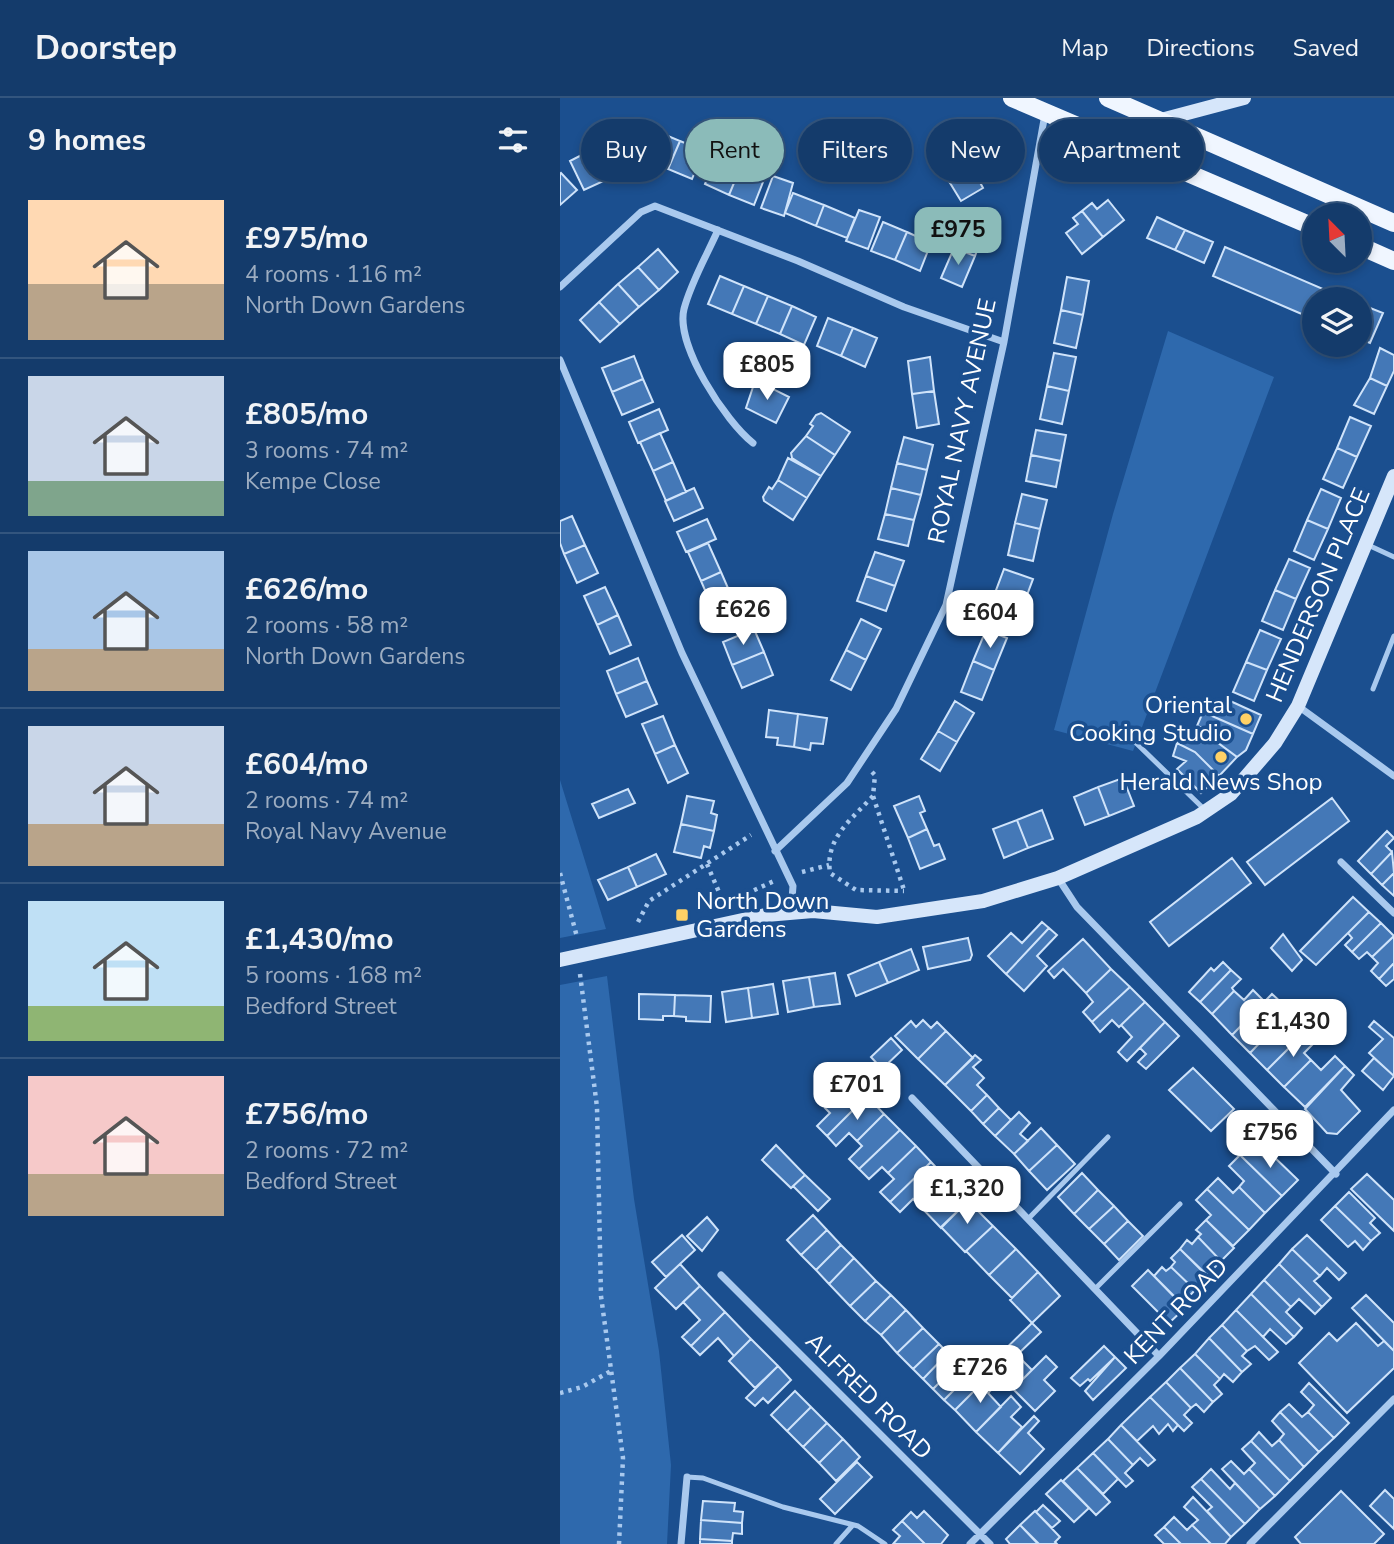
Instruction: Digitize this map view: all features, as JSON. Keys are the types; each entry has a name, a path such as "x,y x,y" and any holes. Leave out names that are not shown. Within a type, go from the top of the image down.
{"main road":[{"path":"1012,98 1302,222"},
{"path":"1108,98 1159,119"},
{"path":"1204,139 1394,223"},
{"path":"1372,251 1394,261"}],"street":[{"path":"1165,119 1244,98"},
{"name":"ROYAL NAVY AVENUE","path":"775,851 847,783 896,709 946,605 1004,342 1045,114"},
{"path":"560,287 641,212 655,206 904,307 1004,342"},
{"path":"718,230 684,311 685,340 722,410 738,431 753,443"},
{"path":"560,360 682,653 793,886 791,912 560,960"},
{"name":"HENDERSON PLACE","path":"791,912 877,917 983,901 1058,878 1206,811 1231,794 1275,743 1297,706 1394,476"},
{"path":"1297,706 1394,776"},
{"path":"1341,862 1394,914"},
{"path":"1058,878 1077,906 1336,1174"},
{"path":"912,1098 1159,1356"},
{"name":"KENT ROAD","path":"970,1544 1159,1356 1336,1174 1394,1110"},
{"name":"ALFRED ROAD","path":"720,1275 990,1544"},
{"path":"1250,1544 1394,1399"},
{"path":"681,1544 687,1476"}],"lane":[{"path":"1365,544 1394,558"},
{"path":"1373,689 1393,640"},
{"path":"1133,740 1206,811"},
{"path":"1027,1219 1108,1137"},
{"path":"1095,1289 1180,1204"},
{"path":"687,1476 703,1478 783,1507 870,1532 885,1544"},
{"path":"836,1544 852,1526"}],"path":[{"path":"861,762 875,775 873,796 909,913"},
{"path":"873,796 832,843 827,857 830,873 856,890 904,891"},
{"path":"627,944 649,901 764,827"},
{"path":"708,864 724,904 788,876 829,865"},
{"path":"560,873 574,915 597,1107 601,1296 623,1458 619,1544"},
{"path":"560,1393 582,1387 611,1370"}],"shaded area":[{"path":"1168,331 1274,377 1133,751 1054,730 1113,514"},
{"path":"560,780 606,929 560,938"},
{"path":"607,976 634,1199 659,1351 671,1465 667,1544 560,1544 560,985"}],"building":[{"path":"671,137 680,141 671,162"},
{"path":"680,141 685,143 685,176 671,170 671,162"},
{"path":"581,155 581,182 601,182 584,190 570,161"},
{"path":"560,174 577,190 560,205"},
{"path":"784,180 793,183 784,216 761,208 771,182 784,182"},
{"path":"706,182 734,182 729,195 705,184"},
{"path":"734,182 763,182 754,205 729,195"},
{"path":"949,182 980,182 983,188 961,201"},
{"path":"793,193 824,205 816,226 785,213"},
{"path":"1108,200 1124,220 1103,237 1082,211 1092,203 1097,209"},
{"path":"824,205 855,218 847,238 816,226"},
{"path":"859,210 880,217 868,249 846,241"},
{"path":"1082,211 1103,237 1082,254 1066,233 1078,224 1073,218"},
{"path":"967,216 987,224 975,256 954,248"},
{"path":"1157,217 1185,230 1175,250 1147,238"},
{"path":"883,222 907,232 895,260 871,251"},
{"path":"1185,230 1213,242 1204,263 1175,250"},
{"path":"907,232 931,243 920,271 895,260"},
{"path":"1225,247 1318,287 1302,287 1302,314 1213,276"},
{"path":"954,248 975,256 962,287 941,278"},
{"path":"658,249 678,272 659,290 638,267"},
{"path":"638,267 659,290 639,307 618,284"},
{"path":"720,276 744,286 732,314 708,304"},
{"path":"1067,277 1089,281 1083,315 1061,310"},
{"path":"618,284 639,307 620,324 599,302"},
{"path":"744,286 768,296 756,324 732,314"},
{"path":"768,296 792,306 780,334 756,324"},
{"path":"599,302 620,324 600,342 580,320"},
{"path":"792,306 816,317 804,345 780,334"},
{"path":"1372,309 1383,313 1372,338"},
{"path":"1061,310 1083,315 1076,348 1054,343"},
{"path":"828,318 853,328 841,356 817,346"},
{"path":"853,328 877,338 865,367 841,356"},
{"path":"1380,348 1394,355 1394,371 1387,386 1370,378"},
{"path":"1054,353 1076,357 1069,391 1047,386"},
{"path":"634,356 643,379 612,392 602,368"},
{"path":"930,357 934,391 912,394 908,361"},
{"path":"1370,378 1387,386 1374,414 1354,405"},
{"path":"643,379 653,402 622,415 612,392"},
{"path":"759,382 789,397 776,423 746,408 754,384 757,386"},
{"path":"1047,386 1069,391 1062,424 1040,419"},
{"path":"934,391 939,424 917,428 912,394"},
{"path":"659,409 668,430 638,443 629,422"},
{"path":"821,413 850,432 835,455 806,436 813,426 810,424 816,415"},
{"path":"1350,417 1371,426 1357,457 1337,448"},
{"path":"1036,430 1066,435 1061,461 1031,455"},
{"path":"660,433 673,462 653,471 640,442"},
{"path":"806,436 835,455 821,476 792,458 791,453"},
{"path":"904,437 933,445 927,470 897,463"},
{"path":"1337,448 1357,457 1343,488 1323,479"},
{"path":"1031,455 1061,461 1056,487 1026,481"},
{"path":"788,458 821,476 807,498 778,480"},
{"path":"673,462 686,492 666,501 653,471"},
{"path":"897,463 927,470 921,495 891,488"},
{"path":"778,480 807,498 793,520 764,501 763,497 769,487 772,489"},
{"path":"694,488 703,508 674,521 665,501"},
{"path":"891,488 921,495 914,520 885,514"},
{"path":"1321,489 1341,498 1328,529 1307,520"},
{"path":"1022,494 1047,500 1040,529 1015,523"},
{"path":"885,514 914,520 908,546 878,539"},
{"path":"572,516 585,545 564,554 560,543 560,521"},
{"path":"707,519 716,539 686,552 677,532"},
{"path":"1307,520 1328,529 1314,560 1294,551"},
{"path":"1015,523 1040,529 1033,561 1008,555"},
{"path":"708,543 721,572 701,581 688,552"},
{"path":"585,545 598,573 577,583 564,554"},
{"path":"875,552 904,561 895,586 866,576"},
{"path":"1289,559 1310,568 1296,599 1275,590"},
{"path":"1004,569 1033,579 1024,603 995,593"},
{"path":"721,572 734,602 714,611 701,581"},
{"path":"866,576 895,586 886,611 857,601"},
{"path":"605,587 618,615 597,625 584,596"},
{"path":"1275,590 1296,599 1283,630 1262,621"},
{"path":"995,593 1024,603 1016,628 987,618"},
{"path":"742,598 751,618 721,631 712,611"},
{"path":"618,615 631,645 610,654 597,625"},
{"path":"861,619 881,629 866,660 846,650"},
{"path":"754,629 764,652 732,665 723,642"},
{"path":"986,630 1007,638 994,670 973,661"},
{"path":"1260,630 1281,639 1267,670 1246,662"},
{"path":"846,650 866,660 851,690 831,680"},
{"path":"764,652 773,675 742,688 732,665"},
{"path":"638,658 647,681 616,694 607,671"},
{"path":"973,661 994,670 982,700 961,692"},
{"path":"1246,662 1267,670 1254,701 1233,692"},
{"path":"647,681 657,704 626,717 616,694"},
{"path":"1228,700 1261,715 1253,734 1203,712 1210,701 1225,706"},
{"path":"955,701 974,713 957,742 938,731"},
{"path":"769,710 798,714 794,747 777,745 778,738 766,737"},
{"path":"1203,712 1253,734 1246,750 1237,757 1210,737 1213,731 1197,726"},
{"path":"798,714 827,718 823,744 811,743 810,750 794,747"},
{"path":"663,716 675,745 655,754 642,724"},
{"path":"938,731 957,742 940,771 921,759"},
{"path":"1182,733 1203,743 1210,737 1237,757 1219,776 1195,752 1177,743"},
{"path":"1177,743 1195,752 1219,776 1201,793 1177,769 1186,761 1173,756"},
{"path":"675,745 688,773 668,783 655,754"},
{"path":"1123,778 1134,806 1109,816 1098,787"},
{"path":"1098,787 1109,816 1085,825 1074,797"},
{"path":"628,789 635,803 599,818 592,804"},
{"path":"687,796 714,801 711,813 717,815 714,831 681,824"},
{"path":"919,796 925,811 920,813 927,829 908,838 894,806"},
{"path":"1332,798 1349,821 1265,885 1247,862"},
{"path":"1042,810 1053,839 1028,848 1017,820"},
{"path":"1017,820 1028,848 1004,858 993,829"},
{"path":"681,824 714,831 710,848 704,846 701,858 674,852"},
{"path":"927,829 934,846 939,844 945,859 920,869 908,838"},
{"path":"1387,831 1394,838 1386,846 1392,852 1371,874 1358,861"},
{"path":"1392,852 1394,873 1382,885 1371,874"},
{"path":"656,854 666,874 637,887 628,867"},
{"path":"1232,858 1251,883 1169,946 1150,922"},
{"path":"628,867 637,887 608,900 598,880"},
{"path":"1394,873 1394,896 1382,885"},
{"path":"1353,897 1369,912 1316,965 1300,951"},
{"path":"1369,912 1381,923 1352,952 1345,945 1352,938 1348,933"},
{"path":"1042,922 1049,928 1006,974 988,956 1011,933 1022,943"},
{"path":"1381,923 1394,936 1372,957 1367,952 1359,959 1352,952"},
{"path":"1049,928 1057,935 1037,956 1047,966 1024,991 1006,974"},
{"path":"1283,934 1302,960 1292,971 1271,948"},
{"path":"1394,936 1394,963 1379,979 1371,971 1378,963 1372,957"},
{"path":"968,938 972,955 970,960 928,969 923,947"},
{"path":"1083,939 1111,969 1086,993 1063,969 1054,978 1048,971"},
{"path":"911,949 919,970 888,983 879,962"},
{"path":"879,962 888,983 856,996 848,975"},
{"path":"1223,962 1231,970 1200,1002 1189,992 1211,968 1214,971"},
{"path":"1394,963 1394,979 1386,986 1379,979"},
{"path":"1111,969 1130,987 1092,1022 1083,1012 1093,1002 1086,993"},
{"path":"1231,970 1241,979 1232,988 1234,991 1212,1014 1200,1002"},
{"path":"835,973 840,1004 814,1007 809,977"},
{"path":"809,977 814,1007 788,1012 783,981"},
{"path":"773,984 778,1014 752,1018 748,988"},
{"path":"1130,987 1145,1002 1119,1027 1112,1020 1100,1032 1092,1022"},
{"path":"748,988 752,1018 726,1022 722,992"},
{"path":"1253,990 1265,1002 1232,1035 1212,1014 1234,991 1244,1000"},
{"path":"639,994 675,995 674,1016 663,1016 663,1020 639,1019"},
{"path":"1272,994 1283,1004 1269,1019 1276,1026 1250,1053 1232,1035"},
{"path":"675,995 711,996 710,1022 686,1021 686,1017 674,1016"},
{"path":"1145,1002 1165,1022 1127,1061 1118,1052 1132,1037 1121,1025"},
{"path":"1297,1019 1308,1029 1267,1070 1250,1053 1276,1026 1283,1033"},
{"path":"923,1020 931,1028 937,1022 946,1031 918,1059 895,1036 911,1021 916,1027"},
{"path":"1374,1021 1394,1038 1394,1076 1369,1053 1383,1039 1369,1027"},
{"path":"1165,1022 1179,1036 1146,1069 1138,1062 1146,1054 1140,1048"},
{"path":"1308,1029 1318,1039 1304,1053 1311,1060 1284,1087 1267,1070"},
{"path":"946,1031 973,1058 945,1085 918,1059"},
{"path":"891,1038 902,1050 882,1069 871,1057"},
{"path":"975,1055 981,1060 973,1067 984,1078 977,1085 987,1095 971,1111 945,1085"},
{"path":"1335,1056 1345,1066 1305,1107 1284,1087 1311,1060 1321,1070"},
{"path":"1374,1058 1394,1076 1383,1090 1362,1071"},
{"path":"1345,1066 1354,1075 1341,1090 1360,1111 1337,1134 1327,1133 1305,1109"},
{"path":"1193,1068 1234,1109 1211,1131 1169,1090"},
{"path":"853,1082 867,1096 827,1136 817,1126 830,1113 825,1108"},
{"path":"987,1095 999,1108 983,1124 971,1111"},
{"path":"867,1096 884,1114 857,1141 849,1133 836,1146 827,1136"},
{"path":"999,1108 1011,1120 995,1136 983,1124"},
{"path":"1019,1112 1030,1123 1020,1134 1028,1141 1014,1154 995,1136"},
{"path":"884,1114 900,1130 859,1169 849,1159 862,1146 857,1141"},
{"path":"1041,1128 1057,1145 1029,1171 1014,1154"},
{"path":"900,1130 916,1146 888,1173 882,1167 869,1179 859,1169"},
{"path":"1250,1144 1266,1159 1271,1154 1298,1180 1282,1196 1240,1155"},
{"path":"776,1145 805,1175 791,1188 762,1160"},
{"path":"1057,1145 1075,1164 1047,1190 1029,1171"},
{"path":"916,1146 931,1162 890,1202 880,1192 894,1179 888,1173"},
{"path":"1240,1155 1282,1196 1265,1213 1239,1187 1244,1181 1229,1166"},
{"path":"931,1162 946,1178 919,1205 913,1199 900,1212 890,1202"},
{"path":"1082,1173 1098,1190 1074,1214 1058,1197"},
{"path":"1367,1174 1394,1200 1394,1231 1351,1189"},
{"path":"805,1175 830,1199 818,1211 793,1186"},
{"path":"946,1178 968,1201 941,1228 919,1205"},
{"path":"1218,1178 1233,1193 1239,1187 1265,1213 1249,1230 1207,1189"},
{"path":"1207,1189 1249,1230 1233,1246 1206,1220 1211,1215 1196,1200"},
{"path":"1098,1190 1114,1206 1089,1229 1074,1214"},
{"path":"1349,1192 1375,1218 1370,1223 1380,1233 1371,1241 1335,1206"},
{"path":"968,1201 993,1226 965,1252 941,1227"},
{"path":"1114,1206 1128,1221 1104,1244 1089,1229"},
{"path":"1335,1206 1371,1241 1363,1250 1355,1241 1348,1247 1321,1220"},
{"path":"813,1215 827,1230 801,1255 787,1240"},
{"path":"707,1217 718,1230 702,1251 687,1236"},
{"path":"1206,1220 1234,1248 1221,1261 1198,1237 1201,1234 1196,1230"},
{"path":"1128,1221 1143,1236 1119,1260 1104,1244"},
{"path":"993,1226 1016,1249 989,1275 966,1251"},
{"path":"827,1230 841,1245 816,1270 801,1255"},
{"path":"682,1235 695,1250 666,1277 652,1262"},
{"path":"1307,1235 1346,1273 1339,1280 1327,1268 1320,1276 1292,1249"},
{"path":"1198,1237 1221,1261 1207,1275 1180,1249 1187,1240 1192,1244"},
{"path":"841,1245 854,1258 829,1284 816,1270"},
{"path":"1016,1249 1038,1272 1012,1298 989,1275"},
{"path":"1180,1249 1208,1277 1195,1290 1171,1267 1175,1262 1171,1258"},
{"path":"1292,1249 1320,1276 1314,1281 1331,1298 1322,1307 1279,1264"},
{"path":"854,1258 876,1281 850,1306 829,1284"},
{"path":"680,1264 700,1286 676,1309 655,1288"},
{"path":"1279,1264 1322,1307 1315,1314 1299,1299 1291,1307 1264,1280"},
{"path":"1162,1267 1166,1271 1171,1267 1195,1290 1182,1304 1154,1276"},
{"path":"1148,1270 1185,1308 1169,1323 1132,1286"},
{"path":"1038,1272 1060,1296 1032,1323 1010,1300"},
{"path":"1264,1280 1291,1307 1286,1312 1302,1328 1294,1337 1251,1294"},
{"path":"876,1281 891,1295 865,1321 850,1306"},
{"path":"700,1286 725,1312 691,1346 682,1337 700,1320 683,1302"},
{"path":"1251,1294 1294,1337 1286,1344 1270,1329 1263,1337 1236,1310"},
{"path":"891,1295 906,1310 881,1335 865,1321"},
{"path":"1366,1295 1394,1323 1394,1351 1352,1308"},
{"path":"906,1310 923,1328 897,1353 881,1335"},
{"path":"1236,1310 1278,1352 1269,1360 1255,1346 1247,1351 1222,1325"},
{"path":"725,1312 751,1339 734,1356 718,1338 700,1355 691,1346"},
{"path":"1032,1323 1041,1332 1017,1355 1032,1370 1013,1389 989,1365"},
{"path":"1356,1323 1378,1346 1384,1341 1394,1351 1394,1368 1347,1413 1299,1363 1329,1333 1337,1341"},
{"path":"1222,1325 1247,1351 1242,1356 1251,1364 1242,1372 1209,1338"},
{"path":"923,1328 939,1344 913,1369 897,1353"},
{"path":"1209,1338 1242,1372 1233,1382 1224,1374 1220,1379 1195,1354"},
{"path":"751,1339 778,1366 755,1388 729,1361"},
{"path":"939,1344 948,1353 923,1379 913,1369"},
{"path":"1104,1346 1115,1357 1090,1381 1088,1379 1080,1386 1071,1378"},
{"path":"948,1353 958,1364 933,1389 923,1379"},
{"path":"1195,1354 1220,1379 1214,1385 1222,1394 1213,1402 1180,1368"},
{"path":"1046,1356 1057,1367 1044,1380 1055,1391 1035,1411 1013,1389"},
{"path":"1115,1357 1126,1368 1093,1400 1085,1391"},
{"path":"958,1364 969,1375 944,1400 933,1389"},
{"path":"778,1366 791,1380 768,1403 763,1398 755,1406 746,1398"},
{"path":"1180,1368 1213,1402 1204,1412 1196,1404 1191,1408 1166,1382"},
{"path":"991,1374 999,1382 988,1393 1001,1407 976,1432 955,1410"},
{"path":"969,1375 980,1385 955,1410 944,1400"},
{"path":"1166,1382 1191,1408 1184,1415 1192,1423 1184,1431 1150,1397"},
{"path":"1309,1383 1349,1423 1334,1438 1308,1412 1314,1405 1301,1392"},
{"path":"795,1391 811,1407 787,1431 771,1415"},
{"path":"1011,1396 1021,1407 1011,1417 1022,1427 998,1453 976,1432"},
{"path":"1150,1397 1178,1425 1173,1431 1168,1424 1159,1434 1153,1426 1137,1441 1121,1425"},
{"path":"1289,1404 1302,1417 1308,1412 1334,1438 1319,1452 1280,1412"},
{"path":"811,1407 827,1423 803,1447 787,1431"},
{"path":"1280,1412 1319,1452 1304,1467 1279,1440 1284,1434 1272,1421"},
{"path":"1034,1416 1039,1421 1028,1433 1044,1449 1020,1474 998,1453"},
{"path":"827,1423 843,1439 819,1463 803,1447"},
{"path":"1121,1425 1155,1460 1148,1466 1140,1458 1133,1465 1108,1439"},
{"path":"1259,1432 1272,1446 1279,1440 1304,1467 1290,1481 1251,1441"},
{"path":"843,1439 860,1457 836,1481 819,1463"},
{"path":"1108,1439 1133,1465 1125,1473 1133,1481 1126,1487 1093,1453"},
{"path":"1251,1441 1290,1481 1275,1496 1249,1469 1255,1463 1242,1449"},
{"path":"1093,1453 1118,1479 1103,1494 1077,1468"},
{"path":"1231,1461 1244,1474 1249,1469 1275,1496 1260,1509 1222,1469"},
{"path":"857,1462 872,1477 835,1514 820,1499"},
{"path":"1077,1468 1110,1502 1096,1515 1063,1481"},
{"path":"1211,1469 1230,1489 1235,1483 1260,1509 1245,1524 1201,1479"},
{"path":"1201,1479 1245,1524 1231,1537 1207,1511 1212,1507 1192,1487"},
{"path":"1061,1480 1089,1508 1074,1522 1046,1494"},
{"path":"1385,1490 1394,1499 1394,1529 1370,1506"},
{"path":"1341,1491 1384,1534 1374,1544 1301,1544 1295,1537"},
{"path":"1193,1497 1231,1537 1225,1544 1211,1544 1192,1525 1198,1520 1184,1507"},
{"path":"703,1501 735,1503 734,1511 743,1512 742,1523 701,1520"},
{"path":"1043,1505 1060,1521 1052,1528 1036,1512"},
{"path":"924,1511 948,1535 941,1544 925,1544 902,1521 911,1512 917,1518"},
{"path":"1035,1511 1060,1537 1055,1542 1057,1544 1039,1544 1020,1525"},
{"path":"1174,1517 1187,1530 1192,1525 1211,1544 1181,1544 1164,1527"},
{"path":"701,1520 742,1523 742,1534 733,1533 732,1541 700,1539"},
{"path":"902,1521 925,1544 893,1544 900,1536 893,1530"},
{"path":"1020,1525 1039,1544 1010,1544 1006,1539"},
{"path":"1164,1527 1181,1544 1164,1544 1155,1535"},
{"path":"700,1539 732,1541 732,1544 700,1544"}],"place":[{"name":"Oriental Cooking Studio","path":"1246,719"},
{"name":"Herald News Shop","path":"1221,757"},
{"name":"North Down Gardens","path":"682,915"}]}
